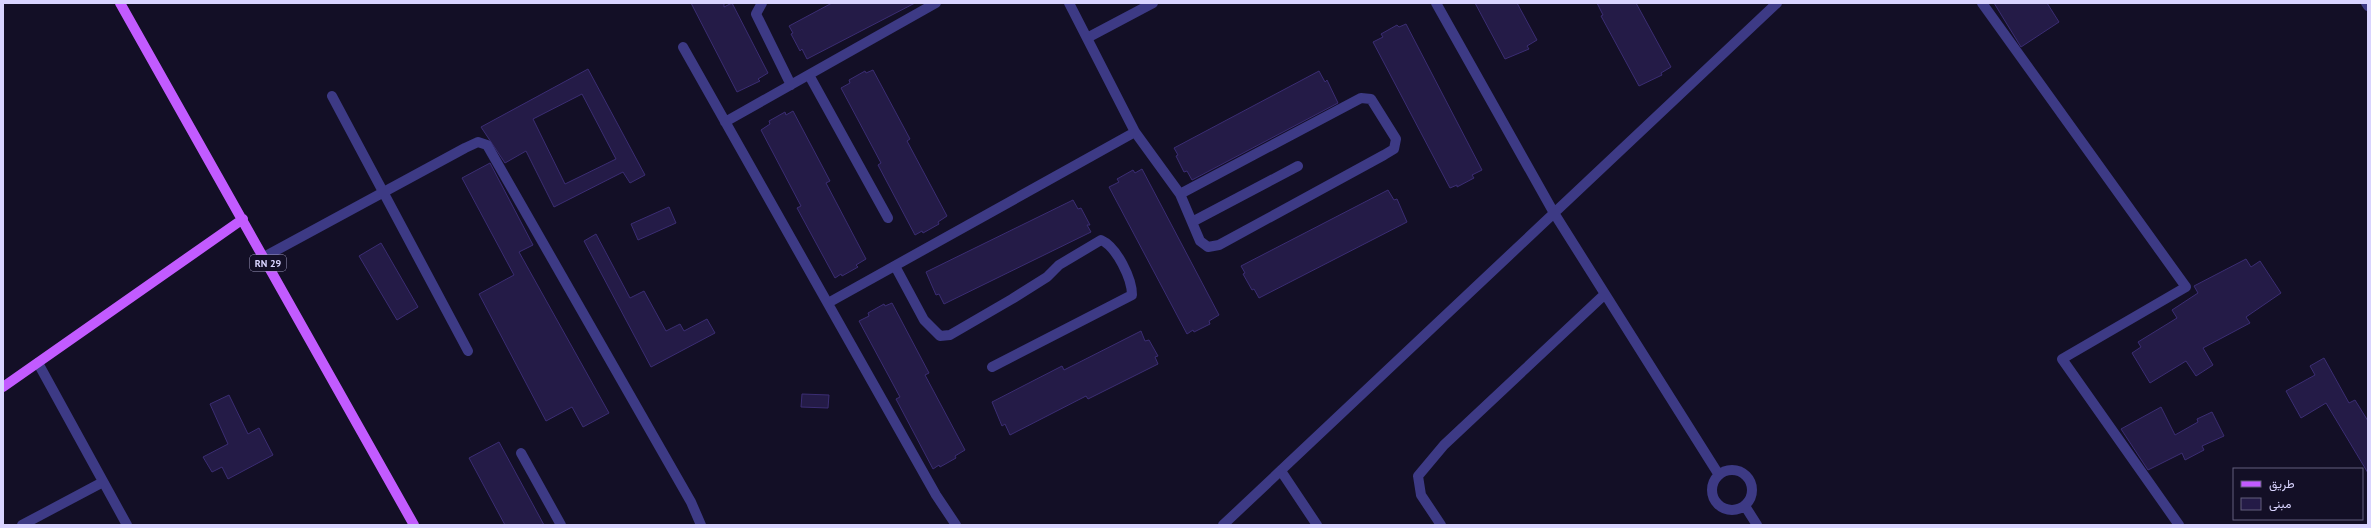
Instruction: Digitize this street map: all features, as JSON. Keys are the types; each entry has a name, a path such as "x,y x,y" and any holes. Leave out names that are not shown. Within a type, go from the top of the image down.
{"main road":[{"name":"RN 29","path":"120,3 264,256 414,525"},
{"path":"3,388 243,219"}],"street":[{"path":"762,3 756,14 791,85"},
{"path":"725,122 936,3"},
{"path":"1069,3 1135,132 1180,194 1200,241 1208,247 1219,246 1384,155 1394,149 1396,139 1371,98 1361,98 1180,194"},
{"path":"1087,38 1153,3"},
{"path":"1436,3 1554,213 1719,475"},
{"path":"1223,525 1777,3"},
{"path":"1982,3 2186,287 2062,359 2178,525"},
{"path":"683,47 936,495 956,525"},
{"path":"809,75 888,218"},
{"path":"332,96 468,351"},
{"path":"828,303 1135,132"},
{"path":"264,256 384,194 465,148 478,142 487,145 691,502 701,525"},
{"path":"1192,222 1298,166"},
{"path":"895,266 924,320 940,336 950,335 1047,277 1059,265 1091,245 1101,240 1108,243 1127,272 1132,285 1132,295 992,367"},
{"path":"1441,525 1421,495 1418,476 1444,445 1605,294"},
{"path":"38,363 127,525"},
{"path":"521,453 562,525"},
{"path":"1728,470 1739,472 1747,478 1752,487 1751,497 1745,506 1735,510 1725,509 1716,503 1712,494 1713,483 1719,475 1728,470"},
{"path":"1281,471 1317,525"},
{"path":"22,525 103,482"},
{"path":"1745,506 1757,525"}],"building":[{"path":"691,3 724,3 724,7 732,3 768,73 758,79 760,81 737,92"},
{"path":"832,3 915,3 807,59 802,49 800,51 791,34 793,33 789,26"},
{"path":"1475,3 1517,3 1537,40 1527,46 1529,49 1505,59"},
{"path":"1597,3 1636,3 1671,67 1661,73 1662,75 1639,86 1601,16 1603,15"},
{"path":"1994,3 2047,3 2059,22 2021,47"},
{"path":"1406,24 1482,170 1472,175 1474,178 1457,187 1457,185 1450,188 1373,42 1383,37 1381,34 1397,25 1399,27"},
{"path":"588,69 645,175 630,183 623,172 554,207 526,151 505,163 481,127","holes":["582,94 616,159 565,184 533,119"]},
{"path":"873,70 910,139 907,141 947,216 938,222 939,224 923,233 922,231 915,235 878,165 881,163 841,88 850,83 849,80 865,71 866,73"},
{"path":"1319,71 1325,82 1327,80 1338,103 1192,180 1187,171 1184,172 1176,156 1178,155 1174,148"},
{"path":"793,111 830,181 826,183 866,259 856,265 858,267 842,276 841,274 835,278 797,208 801,206 761,130 770,124 769,121 785,112 786,115"},
{"path":"490,163 533,245 519,252 609,413 583,427 572,407 546,421 479,294 514,275 462,178"},
{"path":"1142,169 1219,315 1209,321 1210,324 1194,332 1193,330 1187,334 1109,187 1119,182 1117,179 1133,170 1135,173"},
{"path":"1388,190 1394,200 1397,199 1407,222 1259,298 1254,289 1252,290 1243,274 1245,273 1241,266"},
{"path":"1073,200 1078,209 1081,208 1090,225 1087,225 1091,232 944,304 939,294 936,295 926,272"},
{"path":"669,207 676,223 638,240 631,224"},
{"path":"596,234 630,298 644,291 666,331 680,324 684,331 707,319 715,333 651,367 584,241"},
{"path":"381,243 418,307 397,320 359,256"},
{"path":"2246,259 2251,267 2260,261 2281,293 2246,317 2250,323 2203,348 2213,365 2196,376 2186,361 2150,383 2132,353 2141,347 2138,342 2177,318 2172,310 2198,293 2194,286"},
{"path":"892,303 929,373 925,375 965,450 955,456 956,458 940,467 939,465 933,469 896,399 900,397 859,321 869,316 868,313 884,304 885,306"},
{"path":"1141,331 1145,341 1149,340 1158,356 1155,357 1158,364 1088,399 1086,396 1010,435 1005,424 1002,426 992,402 1062,366 1064,370"},
{"path":"2324,358 2349,403 2355,400 2368,421 2368,473 2326,403 2301,418 2286,391 2315,375 2310,366"},
{"path":"802,394 829,395 828,408 801,407"},
{"path":"229,395 248,434 259,428 273,455 228,479 222,467 212,472 203,457 228,444 210,404"},
{"path":"2161,407 2175,435 2198,422 2197,419 2212,412 2224,436 2202,446 2204,450 2185,460 2182,453 2148,470 2121,429"},
{"path":"499,442 544,525 505,525 469,458"}]}
